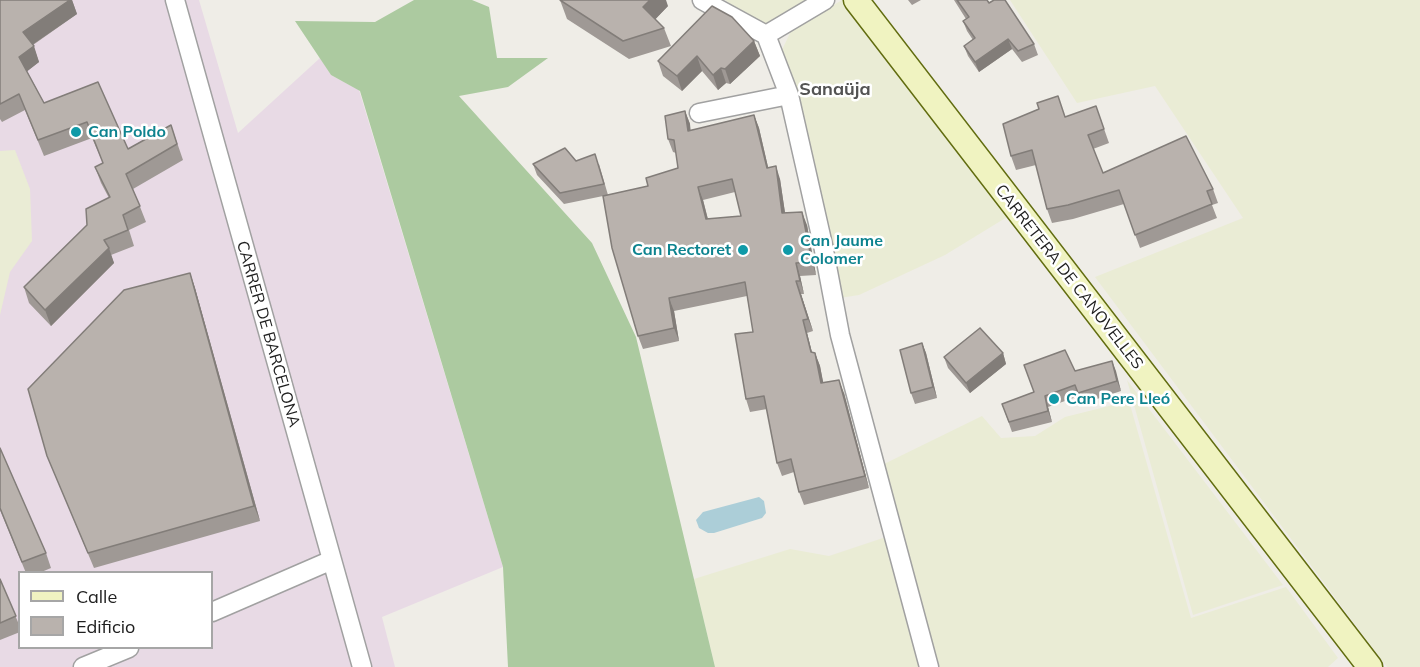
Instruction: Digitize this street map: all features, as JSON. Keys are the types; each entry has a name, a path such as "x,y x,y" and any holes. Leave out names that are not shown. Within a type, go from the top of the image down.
{"street":[{"name":"CARRER DE BARCELONA","path":"175,0 362,667"},
{"path":"702,0 766,35 789,95 823,245 840,335 929,667"},
{"path":"766,35 825,0"},
{"name":"CARRETERA DE CANOVELLES","path":"856,0 1370,667"},
{"path":"699,113 789,95"},
{"path":"213,612 332,560"},
{"path":"83,667 127,649"}],"shaded area":[{"path":"0,0 199,0 238,133 320,58 331,75 359,90 503,567 382,617 395,667 0,667"}],"green space":[{"path":"414,0 472,0 489,7 497,58 548,58 508,87 459,96 592,243 636,337 715,667 508,667 503,567 360,91 331,75 295,21 375,22"},
{"path":"725,0 809,0 772,23 762,25 754,22"},
{"path":"842,0 846,0 1012,214 945,255 859,295 833,299 789,95 782,50 791,31"},
{"path":"1010,0 1420,0 1420,667 1387,667 1095,277 1243,218 1155,86 1077,103"},
{"path":"15,150 30,189 32,241 10,272 0,315 0,151"},
{"path":"1127,380 1283,585 1193,615"},
{"path":"1129,401 1191,618 1286,587 1338,658 1328,667 938,667 882,465 982,416 1001,438 1035,436 1065,417"},
{"path":"886,537 922,667 715,667 694,579 790,549 829,556"}],"water":[{"path":"759,497 764,501 766,513 762,518 714,533 708,533 699,528 696,520 703,512"}],"building":[{"path":"0,0 70,0 23,32 34,46 19,57 44,103 98,82 128,149 171,125 177,144 126,174 140,206 123,215 128,230 104,240 109,248 45,310 24,287 87,225 86,209 110,197 95,167 103,163 87,122 38,140 19,94 0,104"},
{"path":"560,0 650,0 643,7 664,28 623,41"},
{"path":"957,0 987,0 989,3 994,0 1005,0 1034,44 1018,51 1008,39 975,62 964,46 975,38 963,21 969,17"},
{"path":"712,6 732,17 754,41 725,69 721,68 713,75 697,56 677,76 658,61"},
{"path":"1058,96 1065,117 1096,106 1104,129 1088,135 1103,173 1186,136 1213,189 1207,191 1212,204 1135,235 1119,190 1047,209 1032,150 1011,156 1003,124 1039,109 1037,103"},
{"path":"685,111 688,131 754,115 767,168 776,166 782,213 802,212 812,262 796,263 800,281 796,281 808,319 803,320 811,352 815,353 821,383 839,380 865,476 799,492 791,459 777,463 764,396 746,399 735,334 753,332 745,282 669,298 674,328 638,336 612,248 603,196 648,186 646,178 678,168 674,140 668,139 665,116","holes":["732,179 741,216 706,219 698,187"]},
{"path":"565,148 576,161 595,154 604,184 560,193 533,164"},
{"path":"190,273 254,506 88,553 47,456 28,389 124,290"},
{"path":"980,328 1003,353 966,383 944,357"},
{"path":"922,343 933,387 911,393 900,350"},
{"name":"Can Pere Lleó","path":"1065,350 1075,371 1112,361 1117,381 1078,393 1075,385 1045,396 1048,411 1009,422 1002,404 1034,392 1024,365"},
{"path":"0,448 46,553 22,562 0,508"},
{"path":"0,579 16,616 0,623"}],"place":[{"name":"Can Poldo","path":"76,132"},
{"name":"Can Rectoret","path":"743,250"},
{"name":"Can Jaume Colomer","path":"788,250"},
{"name":"Can Pere Lleó","path":"1054,399"}],"district":[{"name":"Sanaüja","path":"835,90"}]}
